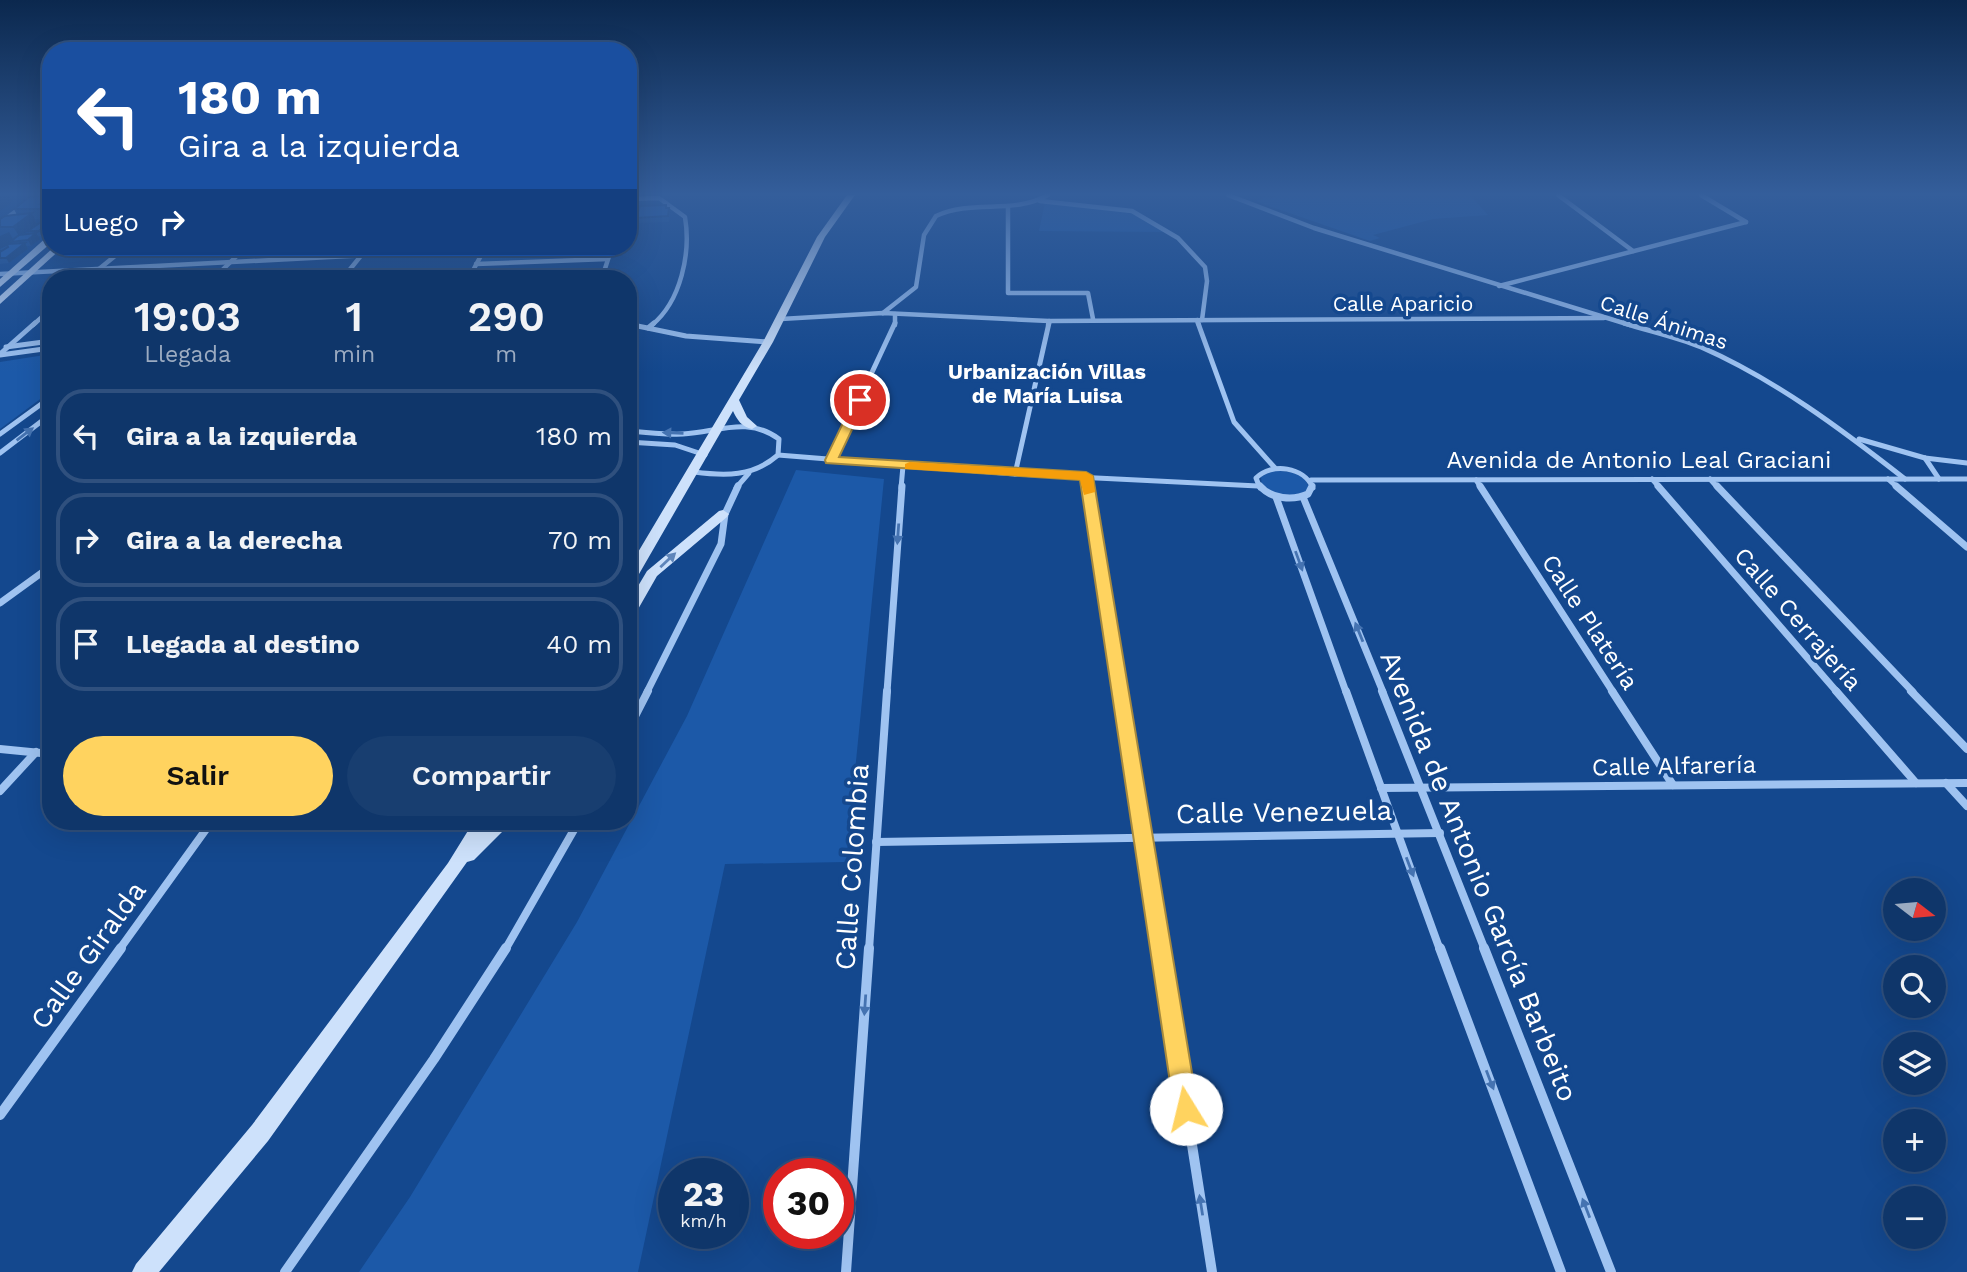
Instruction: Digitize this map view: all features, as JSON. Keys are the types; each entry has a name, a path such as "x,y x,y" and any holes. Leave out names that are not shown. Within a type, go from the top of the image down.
{"main road":[{"path":"0,284 33,254"},
{"path":"637,566 705,455 781,319 813,254"},
{"path":"0,301 49,256"},
{"path":"734,400 742,419 752,426"},
{"path":"637,600 652,574 723,514"},
{"path":"144,1272 260,1133 454,868 477,830"},
{"path":"454,868 495,830"}],"street":[{"path":"648,328 662,317 671,304 684,254"},
{"path":"883,313 916,287 921,254"},
{"path":"1008,254 1008,293 1088,293 1093,319"},
{"path":"1193,254 1205,267 1208,281 1200,320 1234,422 1275,468 1259,474 1258,486"},
{"name":"Calle Ánimas","path":"1399,254 1698,346 1744,366 1845,434 1905,479"},
{"path":"1497,286 1620,254"},
{"path":"97,270 115,256"},
{"path":"222,270 236,256"},
{"path":"0,274 33,270 336,256"},
{"path":"350,270 361,256"},
{"path":"473,270 480,256"},
{"path":"605,270 609,256"},
{"path":"476,264 608,259"},
{"name":"Calle Aparicio","path":"781,319 883,313 1049,321 1604,318"},
{"path":"831,460 895,326 895,314"},
{"path":"42,316 2,348 0,355 42,349"},
{"path":"1016,474 1049,321"},
{"path":"637,326 686,336 768,342"},
{"path":"2,348 42,342"},
{"path":"0,434 42,404"},
{"path":"0,453 42,421"},
{"path":"637,431 683,434 752,426 772,432 779,439 781,447 778,455 761,468 734,476 694,472"},
{"path":"1845,434 1925,458 1967,463"},
{"path":"637,443 675,445 705,455"},
{"path":"778,455 1016,474 1258,486 1276,497 1303,497 1312,489 1311,480"},
{"path":"1925,458 1939,479"},
{"name":"Calle Colombia","path":"846,1272 903,466"},
{"name":"Avenida de Antonio Leal Graciani","path":"1275,468 1294,470 1311,480 1967,479"},
{"path":"637,712 721,544 723,514 733,488 748,473"},
{"path":"1086,476 1212,1272"},
{"name":"Calle Cerrajería","path":"1710,479 1967,749"},
{"path":"1887,479 1967,547"},
{"name":"Calle Platería","path":"1475,480 1673,785"},
{"name":"Calle Cerrajería","path":"1652,480 1916,783"},
{"name":"Avenida de Antonio García Barbeito","path":"1276,497 1397,834 1561,1272"},
{"name":"Avenida de Antonio García Barbeito","path":"1303,497 1440,833 1611,1272"},
{"path":"0,603 42,573"},
{"path":"0,749 42,753"},
{"path":"0,791 36,752"},
{"path":"1946,783 1967,806"},
{"name":"Calle Alfarería","path":"1381,788 1967,783"},
{"name":"Calle Giralda","path":"0,1115 206,830"},
{"path":"285,1272 376,1145 493,970 574,830"},
{"name":"Calle Venezuela","path":"876,842 1440,833"}],"shaded area":[{"path":"481,256 609,256 608,259 476,264"},
{"path":"42,355 42,398 0,429 0,362"},
{"path":"796,470 884,479 846,862 725,864 662,1158 658,1158 658,1178 638,1272 359,1272 410,1197 577,922 626,830 637,830 637,810 687,716"},
{"path":"1271,471 1299,475 1309,488 1302,495 1281,496 1262,486 1261,477"}],"slow traffic":[{"path":"910,466 1086,476 1089,492"}],"district":[{"name":"Urbanización Villas de María Luisa","path":"1047,383"}],"route":[{"path":"860,400 831,460 1016,474 1086,476 1186,1109"}]}
